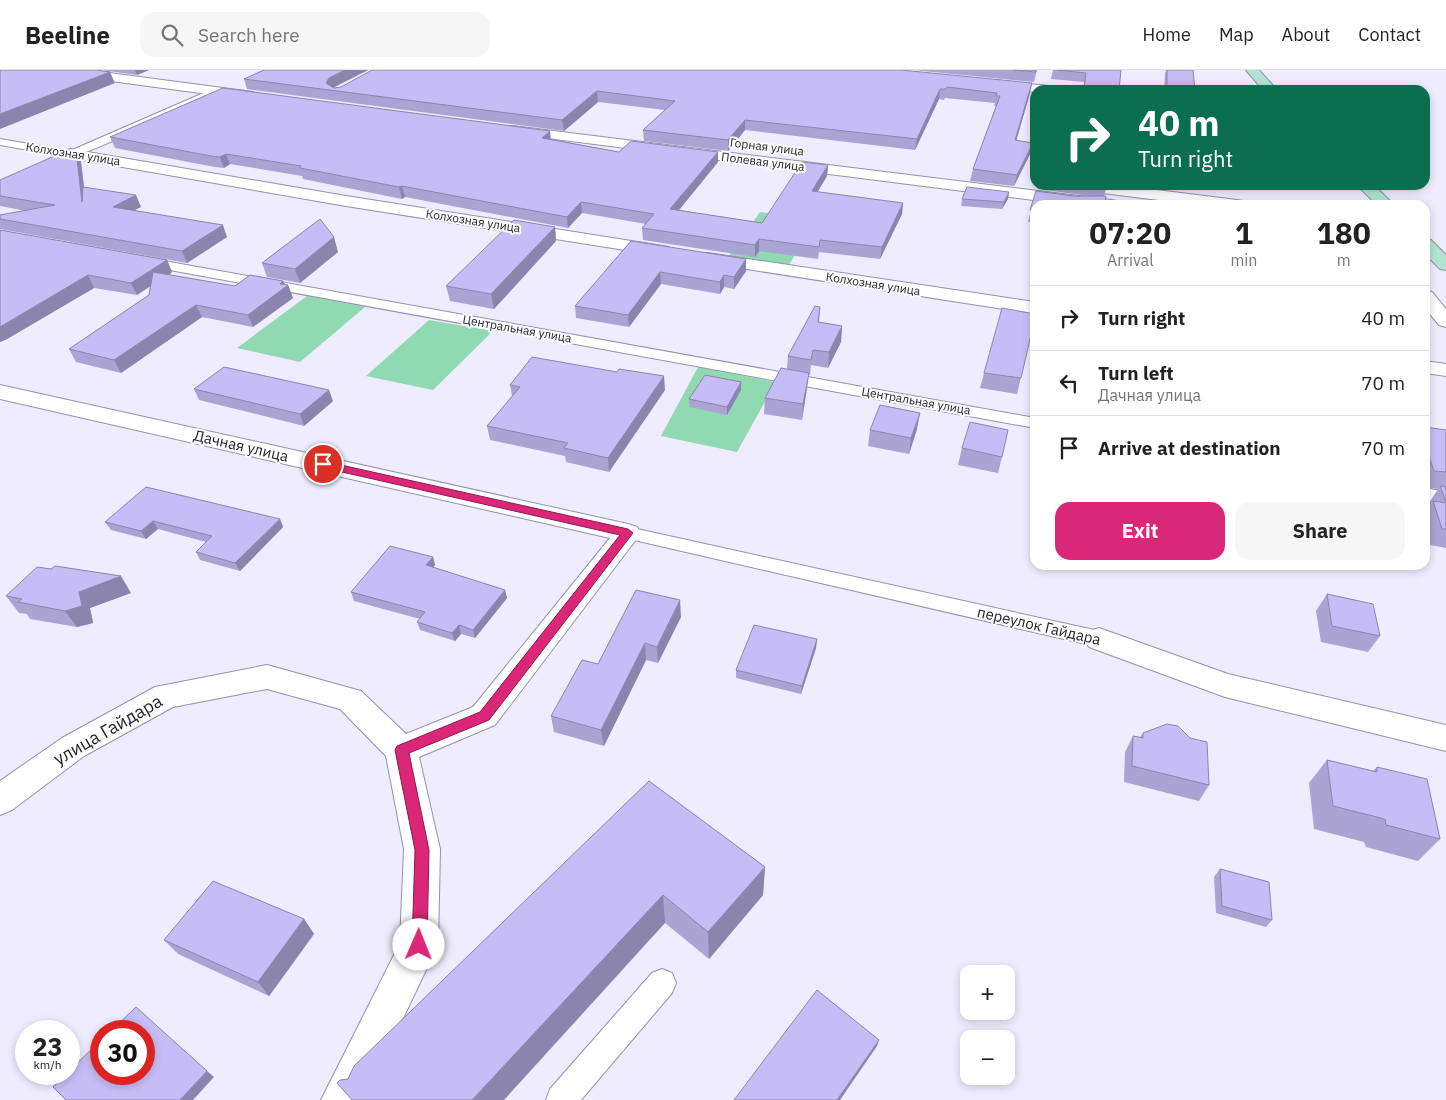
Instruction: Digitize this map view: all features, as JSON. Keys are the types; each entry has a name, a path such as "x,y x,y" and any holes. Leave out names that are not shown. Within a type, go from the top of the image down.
{"main road":[{"path":"1252,70 1266,85"},
{"path":"1370,190 1381,200"},
{"path":"1430,249 1446,265"}],"street":[{"path":"58,70 265,98"},
{"path":"982,83 1030,88"},
{"name":"Полевая улица","path":"502,129 1071,200"},
{"name":"Колхозная улица","path":"70,154 346,202 1030,307"},
{"path":"1116,190 1197,200"},
{"path":"1430,302 1446,321"},
{"path":"1430,368 1446,370"},
{"name":"Дачная улица","path":"0,392 628,533"},
{"path":"342,1100 419,945 422,850 401,750 484,716 628,533"},
{"name":"переулок Гайдара","path":"1099,638 1225,684 1446,738"},
{"name":"улица Гайдара","path":"0,800 73,747 166,696 267,677 350,700 401,750"}],"lane":[{"path":"43,165 215,91"},
{"name":"Колхозная улица","path":"0,142 70,154"},
{"name":"Центральная улица","path":"125,258 1030,422"},
{"path":"1430,495 1446,498"},
{"name":"переулок Гайдара","path":"628,533 1099,638"},
{"path":"561,1100 662,983"}],"green space":[{"path":"760,212 815,220 789,265 729,256"},
{"path":"307,296 365,307 300,362 237,348"},
{"path":"429,320 493,331 433,390 366,376"},
{"path":"698,367 776,382 737,452 661,436"}],"building":[{"path":"0,70 96,70 110,72 0,114"},
{"path":"264,70 345,70 329,78 326,83 334,88 341,87 372,70 901,70 1032,83 1015,140 1030,142 1030,149 1017,175 973,169 1000,96 996,96 997,93 947,87 946,89 940,89 917,139 745,120 728,140 643,130 675,101 597,91 562,120 244,79"},
{"path":"1013,70 1036,70 1036,72"},
{"path":"1057,70 1121,70 1120,85 1085,85 1086,73"},
{"path":"1167,70 1193,70 1194,85 1167,85"},
{"path":"223,88 550,131 542,138 619,152 631,141 718,152 670,209 762,223 802,162 828,165 812,191 903,203 882,247 820,240 819,247 759,239 755,245 642,228 654,214 581,202 567,217 300,168 301,166 226,154 220,157 211,156 110,137"},
{"path":"68,150 76,151 82,202 83,187 136,195 113,207 223,225 182,251 0,219 0,215 55,205 0,196 0,180"},
{"path":"967,187 1009,192 1004,202 962,199"},
{"path":"1036,191 1074,196 1106,196 1106,200 1033,200"},
{"path":"320,219 334,237 295,269 262,263"},
{"path":"514,220 555,227 491,294 446,286"},
{"path":"0,230 167,260 131,283 88,275 0,327"},
{"path":"631,241 746,259 734,277 724,275 720,282 660,272 628,315 575,306"},
{"path":"153,272 235,286 250,275 283,281 280,284 288,285 248,315 196,305 114,360 69,349 149,295"},
{"path":"815,306 820,307 818,322 842,326 829,352 813,350 811,360 788,356"},
{"path":"1002,308 1030,313 1030,339 1021,378 984,373"},
{"path":"532,357 617,372 619,369 664,376 608,458 564,448 568,443 487,426 520,387 510,385"},
{"path":"224,367 329,390 300,414 194,389"},
{"path":"781,368 809,373 803,404 765,398"},
{"path":"705,375 741,382 727,407 689,399"},
{"path":"880,405 920,413 911,438 870,430"},
{"path":"970,422 1008,430 1002,457 962,448"},
{"path":"1430,428 1446,430 1446,472 1434,471 1430,460"},
{"path":"1440,486 1446,487 1446,502"},
{"path":"146,487 280,519 235,563 196,552 212,536 153,521 141,531 105,522"},
{"path":"1433,501 1446,503 1446,529 1442,529"},
{"path":"390,546 433,557 426,565 505,590 473,630 459,625 452,633 417,622 425,612 351,592"},
{"path":"55,566 121,576 79,592 82,606 65,611 18,602 22,599 6,596 37,567 51,569"},
{"path":"636,590 680,600 657,647 645,643 601,730 551,716 582,660 598,664"},
{"path":"1327,594 1373,604 1380,636 1332,626"},
{"path":"754,625 817,639 802,686 736,670"},
{"path":"1167,724 1178,726 1190,738 1207,742 1209,785 1132,766 1133,736 1143,738 1143,733"},
{"path":"1327,760 1377,772 1377,767 1427,779 1440,839 1386,825 1385,819 1333,806"},
{"path":"649,781 765,867 708,932 663,895 472,1100 352,1100 337,1083 340,1080 348,1079 354,1066"},
{"path":"1220,869 1269,882 1272,920 1222,906"},
{"path":"213,881 304,919 258,982 164,940"},
{"path":"817,990 879,1040 837,1100 734,1100"},
{"path":"136,1007 150,1020 122,1020"},
{"path":"155,1024 207,1071 180,1100 66,1100 53,1087 55,1085 80,1085 80,1060 90,1051 90,1085 155,1085"}],"route":[{"path":"323,464 628,533 484,716 401,750 422,850 419,945"}]}
